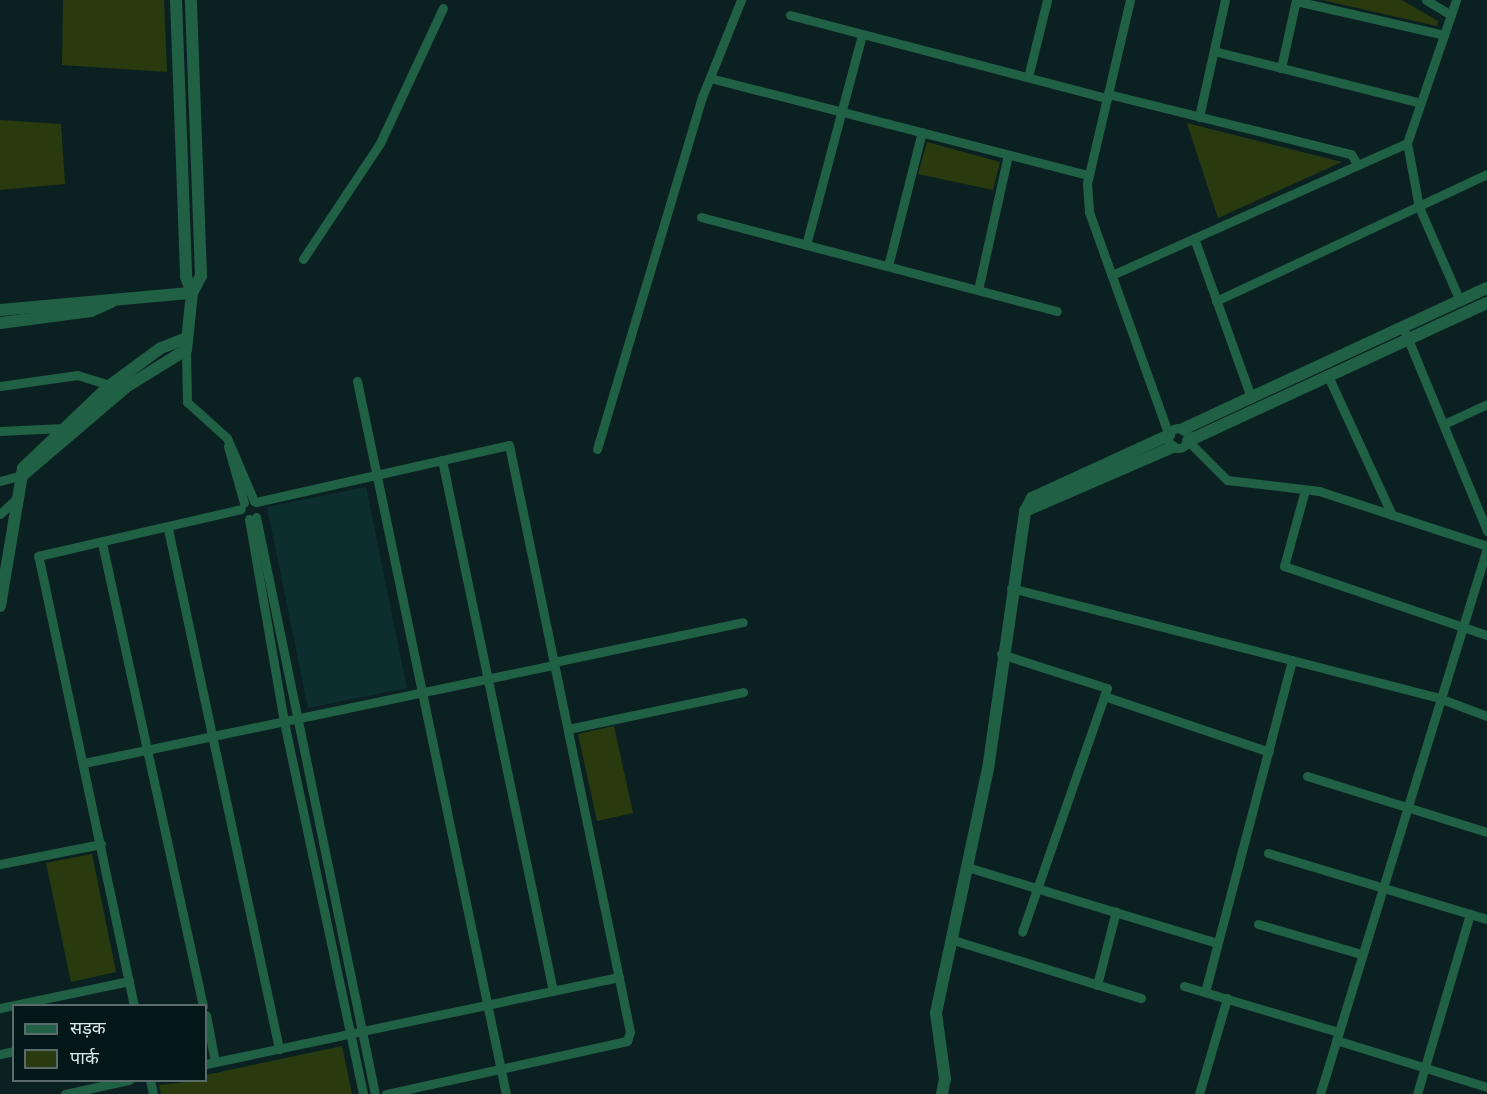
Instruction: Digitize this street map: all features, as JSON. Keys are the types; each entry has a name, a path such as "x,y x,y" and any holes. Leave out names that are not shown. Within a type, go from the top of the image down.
{"street":[{"path":"176,0 186,277 192,294"},
{"path":"191,0 201,276 192,294 186,344 187,402 227,438 255,502 253,518 284,722 363,1094"},
{"path":"597,449 710,78 741,0"},
{"path":"1028,77 1047,0"},
{"path":"1130,0 1089,175 1089,212 1173,447"},
{"path":"1199,117 1225,0"},
{"path":"1426,0 1451,15"},
{"path":"1456,0 1407,143 1419,207 1460,301"},
{"path":"1281,68 1296,1 1444,35"},
{"path":"303,259 380,143 443,8"},
{"path":"790,15 1028,77 1351,154 1358,165"},
{"path":"806,245 862,34"},
{"path":"1214,51 1421,103"},
{"path":"710,78 1089,175"},
{"path":"888,266 922,132"},
{"path":"1112,275 1407,143"},
{"path":"978,290 1008,155"},
{"path":"1216,301 1487,174"},
{"path":"701,217 1057,311"},
{"path":"1194,238 1251,397"},
{"path":"1024,511 1173,447 1186,435 1251,397 1487,288"},
{"path":"0,310 90,298 111,302 192,294"},
{"path":"0,323 92,312 111,302"},
{"path":"942,1094 945,1079 936,1013 988,769 1000,654 1024,511 1032,498 1169,435 1186,435 1328,376 1487,303"},
{"path":"1403,327 1487,531"},
{"path":"0,606 22,475 63,428 109,386 161,348 186,344"},
{"path":"0,481 22,475 126,387 186,344"},
{"path":"0,386 77,375 109,386 126,387"},
{"path":"1328,376 1392,515"},
{"path":"357,381 506,1094"},
{"path":"1444,423 1487,404"},
{"path":"0,431 63,428"},
{"path":"1186,435 1227,480 1305,490 1392,515 1487,547 1404,806 1320,1094"},
{"path":"227,438 242,506 253,518 375,1094"},
{"path":"134,1004 38,556 168,529 255,502 509,445 619,977 627,1041 386,1094"},
{"path":"442,460 553,991"},
{"path":"1305,490 1284,566 1487,635"},
{"path":"0,514 20,495"},
{"path":"168,529 279,1049"},
{"path":"102,543 203,1004"},
{"path":"1011,588 1439,698 1487,716"},
{"path":"84,763 488,679 743,622"},
{"path":"1000,654 1107,688 1022,932"},
{"path":"1205,992 1292,660"},
{"path":"568,729 743,692"},
{"path":"1104,696 1269,752"},
{"path":"1307,776 1487,832"},
{"path":"0,864 100,844"},
{"path":"1268,853 1487,919"},
{"path":"967,867 1037,886 1217,943"},
{"path":"1097,985 1116,911"},
{"path":"1417,1094 1470,914"},
{"path":"1258,924 1361,954"},
{"path":"950,939 1141,998"},
{"path":"207,1025 211,1063 619,977"},
{"path":"19,1004 129,981"},
{"path":"1184,986 1227,998 1424,1068 1487,1087"},
{"path":"1200,1094 1227,998"},
{"path":"67,1094 120,1082"}],"shaded area":[{"path":"366,487 407,688 308,708 267,507"}],"green space":[{"path":"63,0 164,0 167,72 62,65"},
{"path":"1322,0 1402,0 1438,21 1437,26"},
{"path":"0,120 61,124 65,184 0,190"},
{"path":"1187,123 1342,162 1218,218"},
{"path":"927,142 1000,162 993,190 918,174"},
{"path":"614,726 633,813 597,821 578,734"},
{"path":"92,854 116,972 71,982 46,863"},
{"path":"342,1046 352,1094 161,1094 159,1085 207,1082 207,1075"}]}
